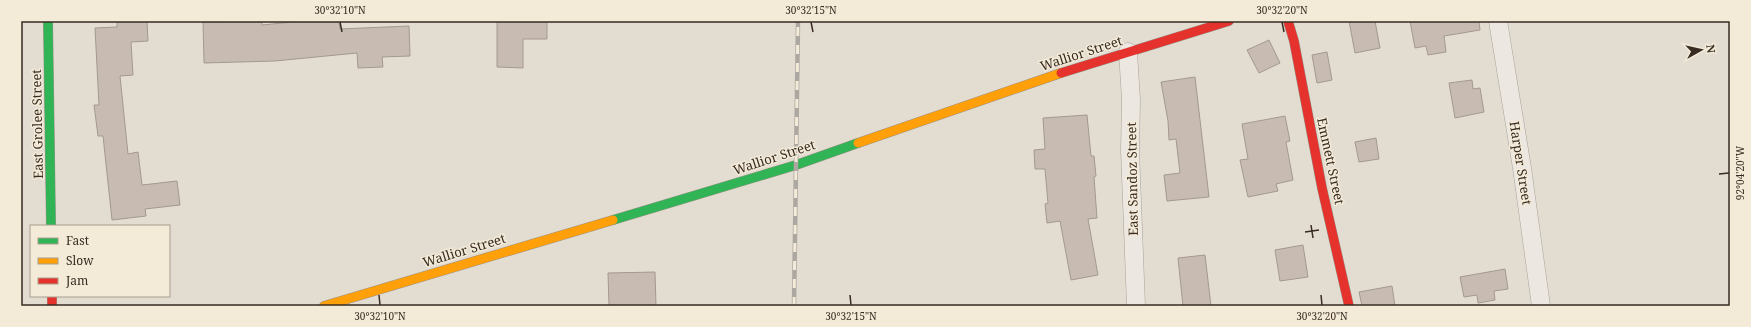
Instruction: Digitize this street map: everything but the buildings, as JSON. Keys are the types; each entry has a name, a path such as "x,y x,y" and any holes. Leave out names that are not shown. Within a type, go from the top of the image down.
{"street":[{"name":"East Grolee Street","path":"48,21 51,225"},
{"name":"Wallior Street","path":"324,306 796,164 979,100 1229,21"},
{"name":"Emmett Street","path":"1288,21 1294,41 1322,188 1349,306"},
{"name":"Harper Street","path":"1498,21 1522,168 1541,306"},
{"name":"East Sandoz Street","path":"1128,52 1131,100 1130,150 1136,306"}],"railway":[{"path":"794,306 798,21"}],"traffic: fast":[{"path":"48,21 51,225"},
{"path":"613,220 796,165 858,143"}],"traffic: slow":[{"path":"858,143 1061,73"},
{"path":"324,306 613,220"}],"traffic: jam":[{"path":"1061,73 1229,21"},
{"path":"1288,21 1294,41 1322,188 1349,306"},
{"path":"52,297 52,306"}]}
